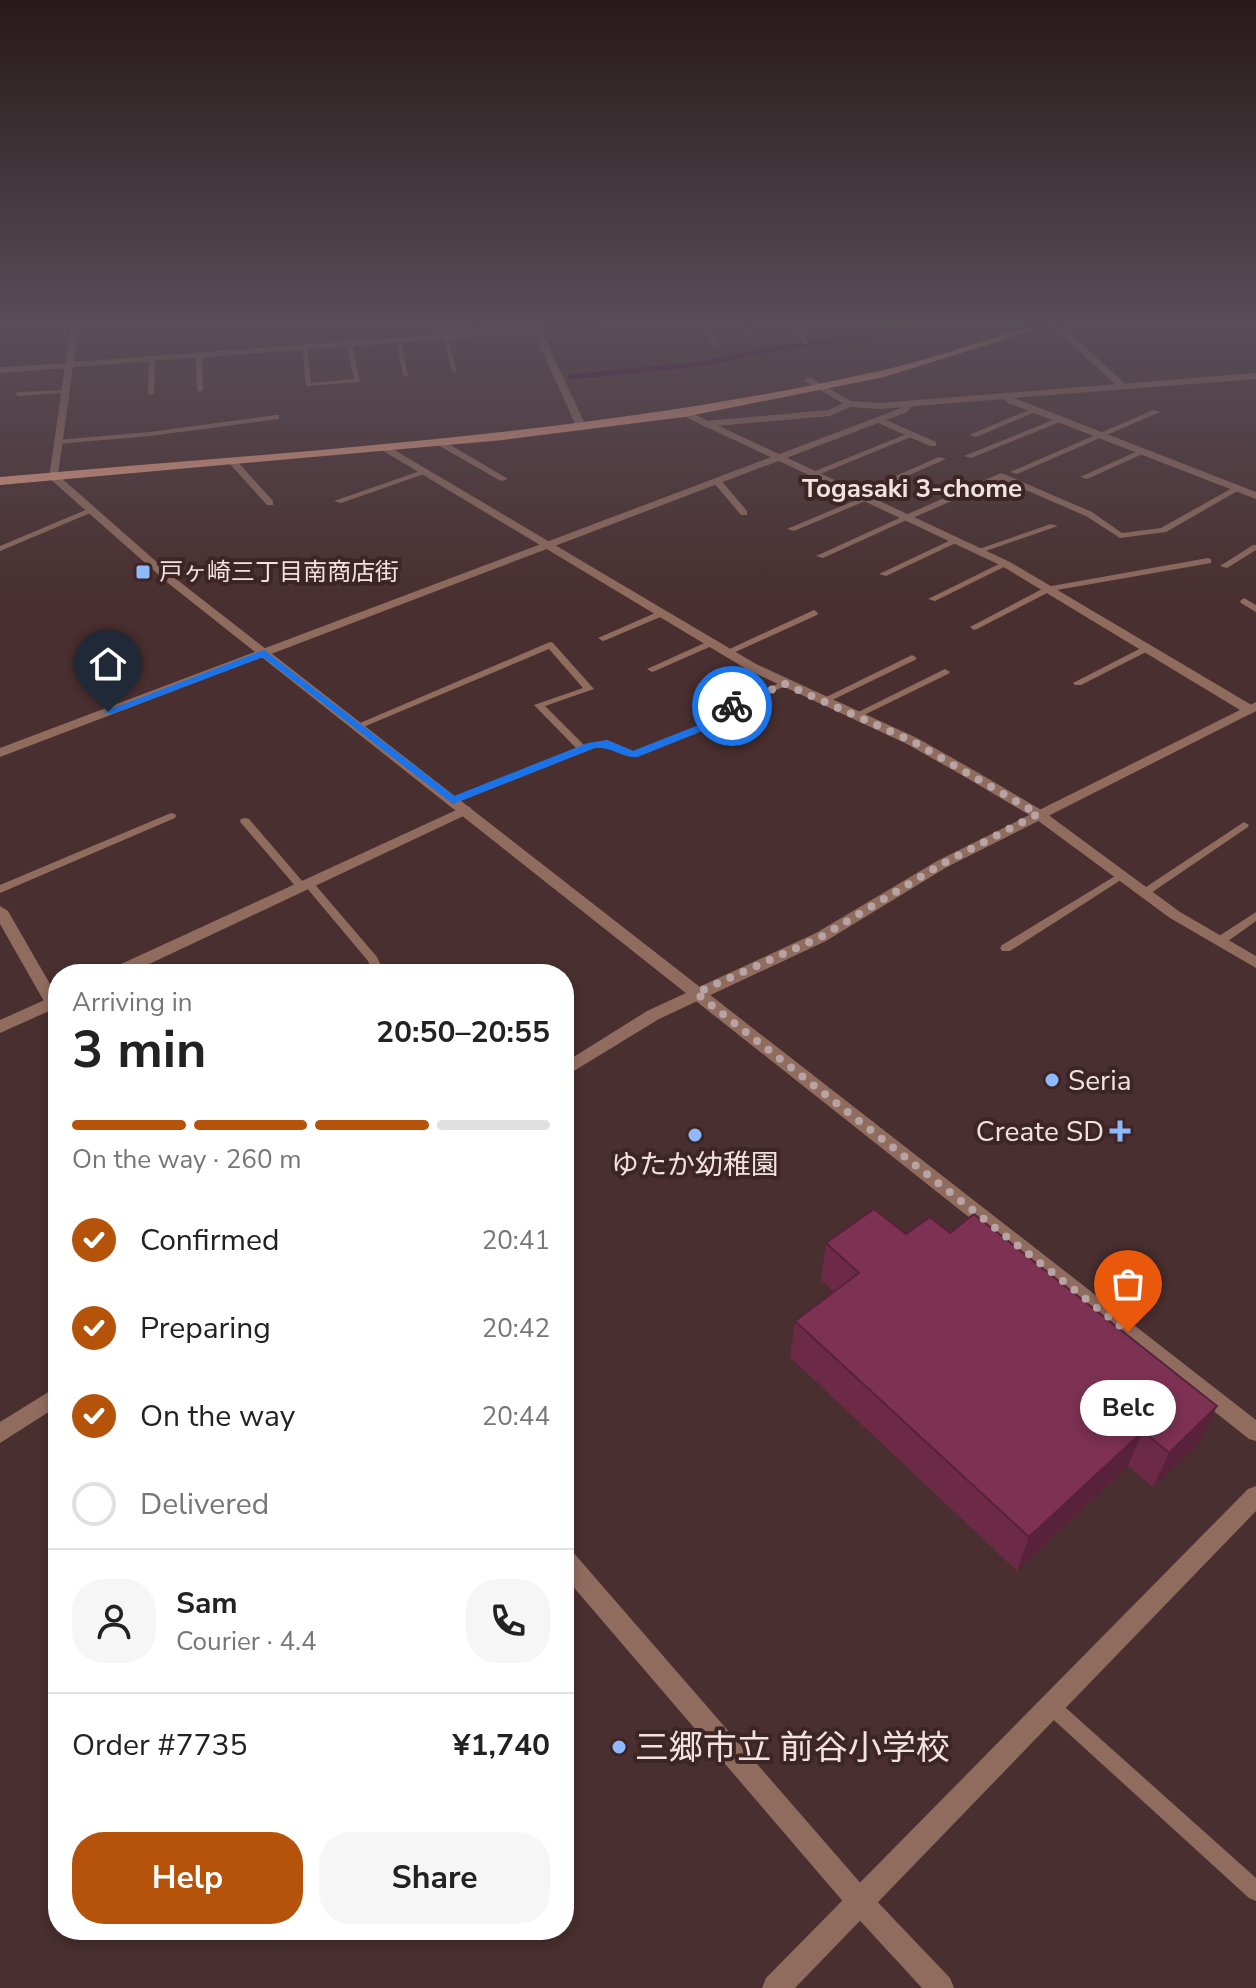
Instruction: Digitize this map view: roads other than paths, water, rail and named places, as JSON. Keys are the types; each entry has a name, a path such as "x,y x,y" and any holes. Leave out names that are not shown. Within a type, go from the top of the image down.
{"main road":[{"path":"0,469 54,470 232,461 439,442 613,417"},
{"path":"0,481 54,470 645,417"}],"street":[{"path":"61,417 54,470 91,511 172,581 1256,1432"},
{"path":"577,417 580,423"},
{"path":"691,417 1006,564 1253,708"},
{"path":"705,424 787,417"},
{"path":"0,753 886,417"},
{"path":"1053,417 1256,496"},
{"path":"878,420 933,444"},
{"path":"383,447 752,667 912,741 1038,814 1144,893 1256,963"},
{"path":"907,518 1001,476"},
{"path":"574,1065 653,1015 821,937 942,864 1253,708"},
{"path":"135,964 305,885 459,806"},
{"path":"1,916 48,991"},
{"path":"0,1027 48,1007"},
{"path":"0,1434 48,1402"},
{"path":"776,1988 1256,1496"},
{"path":"574,1571 861,1903 940,1988"}],"lane":[{"path":"57,442 150,434 276,417"},
{"path":"973,435 1019,417"},
{"path":"1014,472 1145,417"},
{"path":"968,456 1061,420"},
{"path":"812,474 912,435"},
{"path":"439,442 504,479"},
{"path":"1084,477 1143,452"},
{"path":"791,529 942,459"},
{"path":"232,461 270,503"},
{"path":"338,501 423,473"},
{"path":"1001,476 1089,514 1120,536 1163,530 1237,489"},
{"path":"717,481 744,513"},
{"path":"0,549 91,511"},
{"path":"820,556 907,518"},
{"path":"977,551 1054,526"},
{"path":"883,574 956,541"},
{"path":"1224,566 1256,547"},
{"path":"974,627 1049,589 1208,561"},
{"path":"932,599 1006,564"},
{"path":"1244,601 1256,609"},
{"path":"603,638 662,613"},
{"path":"728,652 814,613"},
{"path":"652,669 711,643"},
{"path":"358,726 550,645 589,689 539,705 583,749"},
{"path":"1078,683 1147,648"},
{"path":"823,701 912,658"},
{"path":"721,683 752,667"},
{"path":"855,716 945,672"},
{"path":"459,806 583,749 607,743 633,755 719,721 722,710 785,684"},
{"path":"0,889 171,816"},
{"path":"245,821 375,964"},
{"path":"1144,893 1244,825"},
{"path":"1006,948 1120,876"},
{"path":"1220,941 1256,916"},
{"path":"1051,1706 1256,1891"}],"place":[{"name":"戸ヶ崎三丁目南商店街","path":"143,572"},
{"name":"Seria","path":"1052,1080"},
{"name":"Create SD","path":"1120,1131"},
{"name":"ゆたか幼稚園","path":"695,1135"},
{"name":"Belc","path":"1128,1332"},
{"name":"三郷市立 前谷小学校","path":"619,1747"}],"district":[{"name":"Togasaki 3-chome","path":"912,488"}]}
